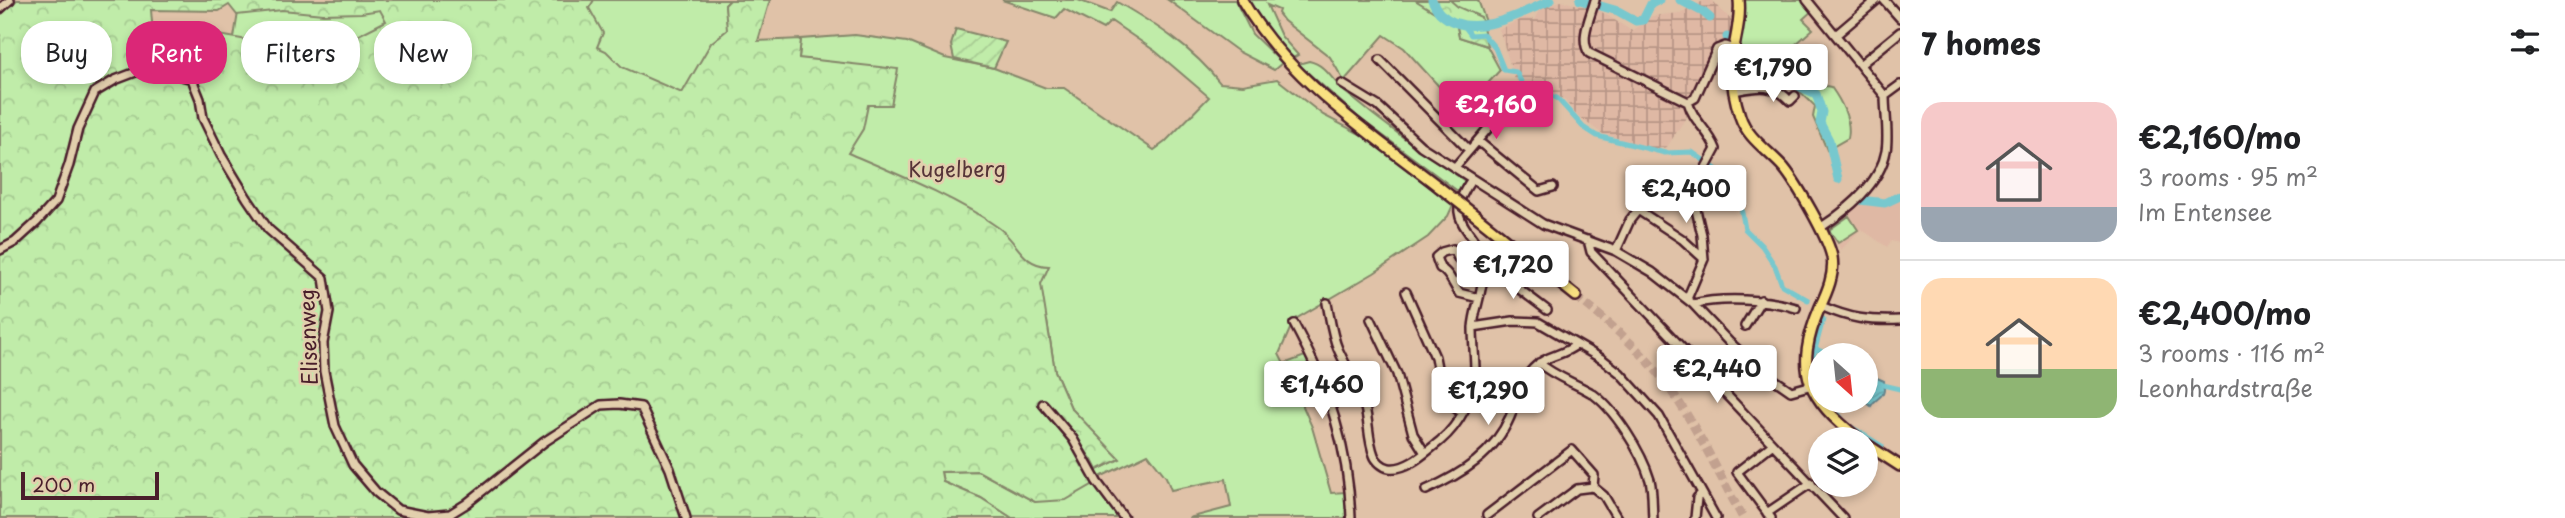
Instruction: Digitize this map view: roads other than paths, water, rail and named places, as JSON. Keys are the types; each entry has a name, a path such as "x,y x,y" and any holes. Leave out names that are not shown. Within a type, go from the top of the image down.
{"main road":[{"path":"1241,0 1263,32 1300,74 1576,296"},
{"path":"1739,0 1736,36 1731,50 1734,91 1743,124 1752,137 1785,169 1830,249 1833,268 1809,343"},
{"path":"1808,345 1808,381"},
{"path":"1829,413 1845,427"},
{"path":"1878,450 1898,461"}],"street":[{"path":"0,9 10,0"},
{"path":"1595,0 1584,37 1584,47 1589,53 1688,102 1692,117 1712,139 1716,149 1693,197 1702,235 1704,259 1690,301"},
{"path":"1807,0 1885,96 1886,150 1880,167 1855,202 1819,228"},
{"path":"1837,34 1877,0"},
{"path":"1884,0 1900,18"},
{"path":"1861,64 1900,32"},
{"path":"1688,102 1695,97 1717,49 1731,50"},
{"path":"1380,60 1469,150"},
{"name":"Elisenweg","path":"0,250 15,242 56,201 78,129 96,92 115,80 149,70 183,75 192,79 203,118 221,155 268,229 324,278 329,312 323,343 324,371 335,426 353,465 376,492 398,510 428,516 450,514 544,442 601,405 618,404 642,407 670,469 686,518"},
{"path":"1342,84 1378,106 1421,146 1546,226 1616,251 1652,272 1690,301 1728,342 1791,391 1808,386"},
{"path":"1885,96 1900,85"},
{"path":"1734,91 1766,86 1793,101"},
{"path":"1455,167 1515,97"},
{"path":"1478,141 1539,191 1553,187"},
{"path":"1327,303 1338,348 1356,383 1365,409 1374,456 1379,463 1390,468 1404,466 1446,436 1470,397 1475,374 1473,327 1483,270 1478,247 1458,212 1459,198 1472,179"},
{"path":"1616,251 1630,220 1638,210 1682,239 1704,259"},
{"path":"1588,240 1591,252 1808,480"},
{"path":"1454,285 1467,274 1453,249 1436,257 1440,268 1446,271 1454,285 1459,293 1479,298"},
{"path":"1483,270 1494,271 1548,310"},
{"path":"1406,292 1435,357 1443,399 1462,413"},
{"path":"1690,301 1761,300 1796,307"},
{"path":"1745,326 1761,300"},
{"path":"1821,306 1847,317 1873,321 1900,320"},
{"path":"1371,319 1397,373 1413,434 1425,453"},
{"path":"1473,327 1513,321 1538,322 1602,359 1620,373 1659,416 1716,518"},
{"path":"1294,324 1327,396 1343,446 1351,518"},
{"path":"1426,490 1470,467 1489,451 1506,428 1527,375 1539,363 1576,345"},
{"path":"1539,363 1549,372 1591,393 1607,406 1636,448 1650,481 1653,518"},
{"path":"1327,396 1356,383"},
{"path":"1043,404 1073,439 1097,482 1124,518"},
{"path":"1773,444 1739,469 1738,474 1769,515 1808,485"},
{"path":"1487,514 1572,450 1594,475 1593,486"},
{"path":"1538,518 1577,489 1593,486"},
{"path":"1593,486 1604,496 1617,518"},
{"path":"1695,518 1696,498 1702,493"},
{"path":"1824,497 1843,518"}],"water":[{"path":"1878,378 1884,381 1882,395 1878,399"}],"waterway":[{"path":"1432,0 1441,14 1453,22 1466,25 1481,25 1511,18 1551,0"},
{"path":"1580,0 1618,11 1636,21 1643,20 1651,4 1659,0"},
{"path":"1680,0 1710,18"},
{"path":"1465,27 1471,35 1483,34 1495,48 1504,70 1516,72 1524,87 1557,98 1583,127 1597,136 1665,153 1692,152 1716,169 1738,191 1745,229 1762,246 1775,266 1782,285 1808,300"},
{"path":"1727,37 1748,69 1776,69 1798,86 1816,94 1822,112 1820,123 1829,140 1838,179"},
{"path":"1860,200 1885,203 1900,196"},
{"path":"1817,343 1823,319"},
{"path":"1878,384 1900,389"},
{"path":"1838,413 1845,423 1882,446"}],"tunnel":[{"path":"1576,296 1656,370 1697,432 1743,518"}],"park label":[{"name":"Kugelberg","path":"957,170"}]}
